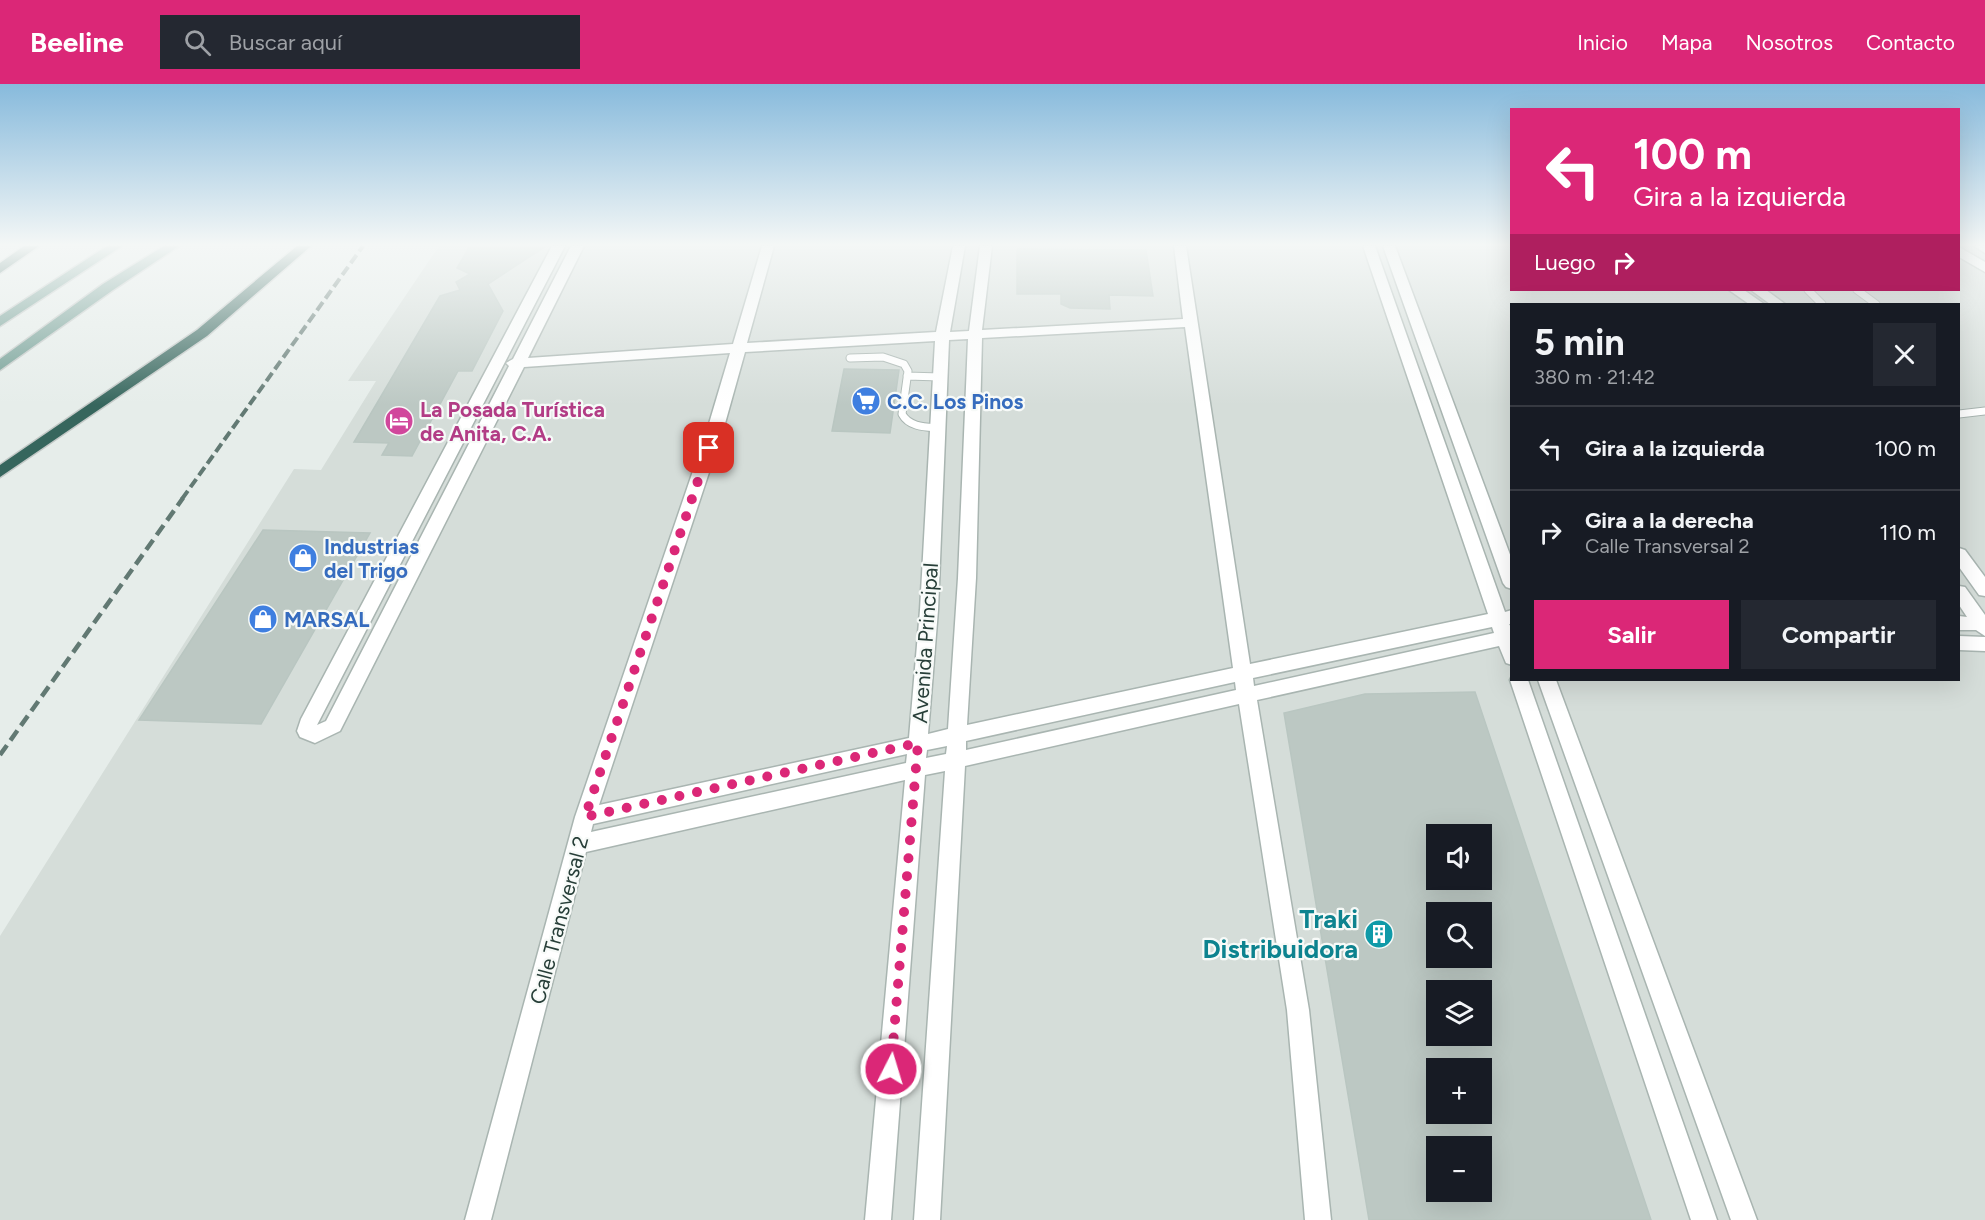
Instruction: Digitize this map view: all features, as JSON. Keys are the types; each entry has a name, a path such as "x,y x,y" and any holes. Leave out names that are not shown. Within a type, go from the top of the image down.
{"highway":[{"path":"0,472 202,333 242,299"}],"main road":[{"path":"0,322 35,299"},
{"path":"0,366 92,299"}],"street":[{"path":"531,299 314,713 307,731 315,735 333,726 552,299"},
{"name":"Calle Transversal 2","path":"478,1220 580,844 585,817 716,427 753,299"},
{"name":"Avenida Principal","path":"878,1220 929,610 943,330 949,299"},
{"name":"Avenida Principal","path":"927,1220 967,578 976,328 980,299"},
{"path":"1188,299 1243,673 1298,1010 1318,1220"},
{"path":"580,844 956,762 1508,637 1505,617 1387,299"},
{"path":"1409,299 1510,577"},
{"path":"1388,303 1410,302"},
{"path":"502,358 1191,317"},
{"path":"1960,555 1985,590"},
{"path":"1960,593 1984,625"},
{"path":"585,817 1505,617"},
{"path":"1960,623 1984,625"},
{"path":"1960,643 1985,644"},
{"path":"1519,681 1704,1220"},
{"path":"1547,681 1744,1220"},
{"path":"774,802 776,774"}],"lane":[{"path":"850,358 893,358 906,365 907,376 902,414 905,420 917,426 938,428"},
{"path":"907,376 940,377"},
{"path":"1960,414 1985,411"}],"shaded area":[{"path":"403,299 1985,299 1985,1220 0,1220 0,936 294,469 321,470 376,381 348,381"}],"building":[{"path":"438,299 496,299 503,311 472,371 458,371 412,456 382,455 389,443 354,442"},
{"path":"1061,299 1109,299 1110,309 1070,308 1061,304"},
{"name":"C.C. Los Pinos","path":"844,369 899,370 890,433 832,431"},
{"path":"263,530 370,533 261,724 139,720"},
{"name":"Traki Distribuidora","path":"1475,692 1651,1220 1369,1220 1284,713 1365,694"}],"railway":[{"path":"182,499 325,299"},
{"path":"0,755 183,498"}],"place":[{"name":"C.C. Los Pinos","path":"866,401"},
{"name":"La Posada Turística de Anita, C.A.","path":"399,421"},
{"name":"Industrias del Trigo","path":"303,558"},
{"name":"MARSAL","path":"263,619"},
{"name":"Traki Distribuidora","path":"1379,934"}],"route":[{"path":"709,448 585,817 918,743 891,1069"}]}
